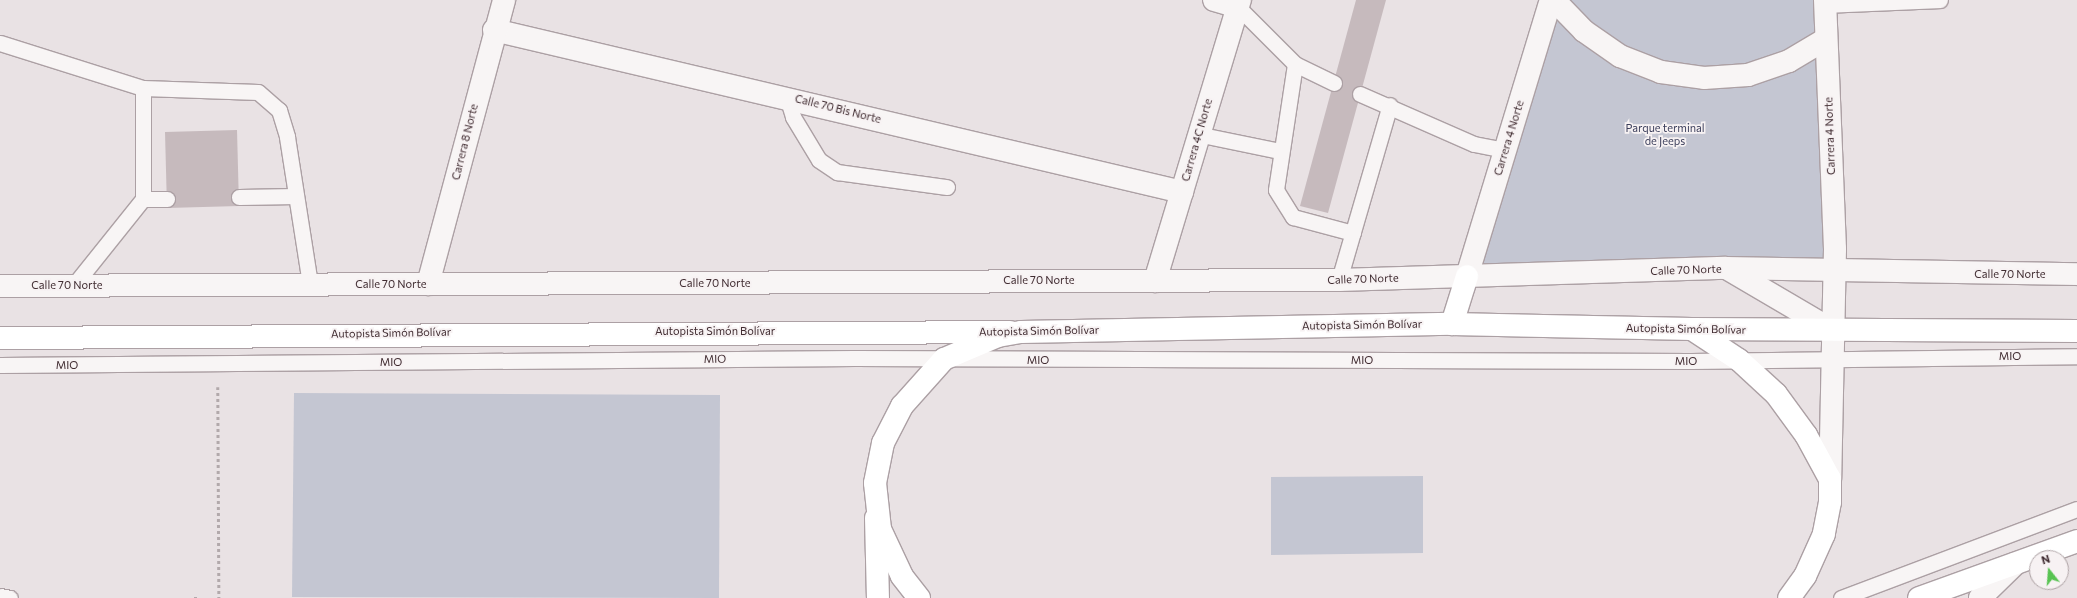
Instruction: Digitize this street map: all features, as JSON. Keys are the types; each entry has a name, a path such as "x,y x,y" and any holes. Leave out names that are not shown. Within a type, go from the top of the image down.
{"main road":[{"path":"1452,324 1467,276"},
{"name":"Autopista Simón Bolívar","path":"0,338 1021,332 1452,324 1692,329 2074,330"},
{"path":"1692,329 1739,360 1791,414 1830,479 1830,502 1824,534 1805,576 1789,598"},
{"path":"878,598 875,503 878,463 892,424 914,389 944,359 979,342 1021,332"},
{"path":"875,503 890,553 919,598"},
{"path":"1919,598 2077,541"}],"street":[{"name":"Carrera 8 Norte","path":"428,284 494,30 504,0"},
{"path":"1214,0 1239,4"},
{"path":"1552,0 1584,31 1620,56 1661,72 1704,78 1748,75 1789,61 1826,39"},
{"name":"Carrera 4 Norte","path":"1467,276 1552,0"},
{"name":"Carrera 4 Norte","path":"1825,2 1834,272 1830,479"},
{"name":"Carrera 4C Norte","path":"1155,281 1182,192 1197,134 1239,4"},
{"name":"Calle 70 Bis Norte","path":"494,30 787,96 1182,192"},
{"path":"1726,268 1832,330"},
{"name":"Calle 70 Norte","path":"0,286 1339,280 1726,268 1834,272 2077,274"},
{"path":"1980,598 2016,564"}],"lane":[{"path":"1825,2 1940,0"},
{"path":"1239,4 1295,64 1334,84"},
{"path":"0,43 143,88 258,92 279,110 296,196 310,284"},
{"path":"1295,64 1280,151 1276,190 1285,210 1293,218 1353,233"},
{"path":"74,285 143,199 143,88"},
{"path":"1360,94 1390,105 1474,144 1505,150"},
{"path":"787,96 793,116 819,160 837,172 947,187"},
{"path":"1339,280 1390,105"},
{"path":"1197,134 1280,151"},
{"path":"239,197 296,196"},
{"path":"143,199 167,199"},
{"name":"MIO","path":"0,365 944,359 1739,360 2077,356"},
{"path":"1841,598 2077,509"},
{"path":"0,596 10,598"}],"path":[{"path":"218,363 219,598"}],"green space":[{"name":"Parque terminal de Jeeps","path":"1551,0 1825,0 1834,272 1467,276"},
{"path":"294,393 720,395 719,598 292,597"},
{"path":"1423,476 1423,553 1271,555 1271,477"}],"building":[{"path":"1356,0 1386,0 1328,213 1300,206"},
{"path":"237,130 239,206 167,208 165,132"}]}
